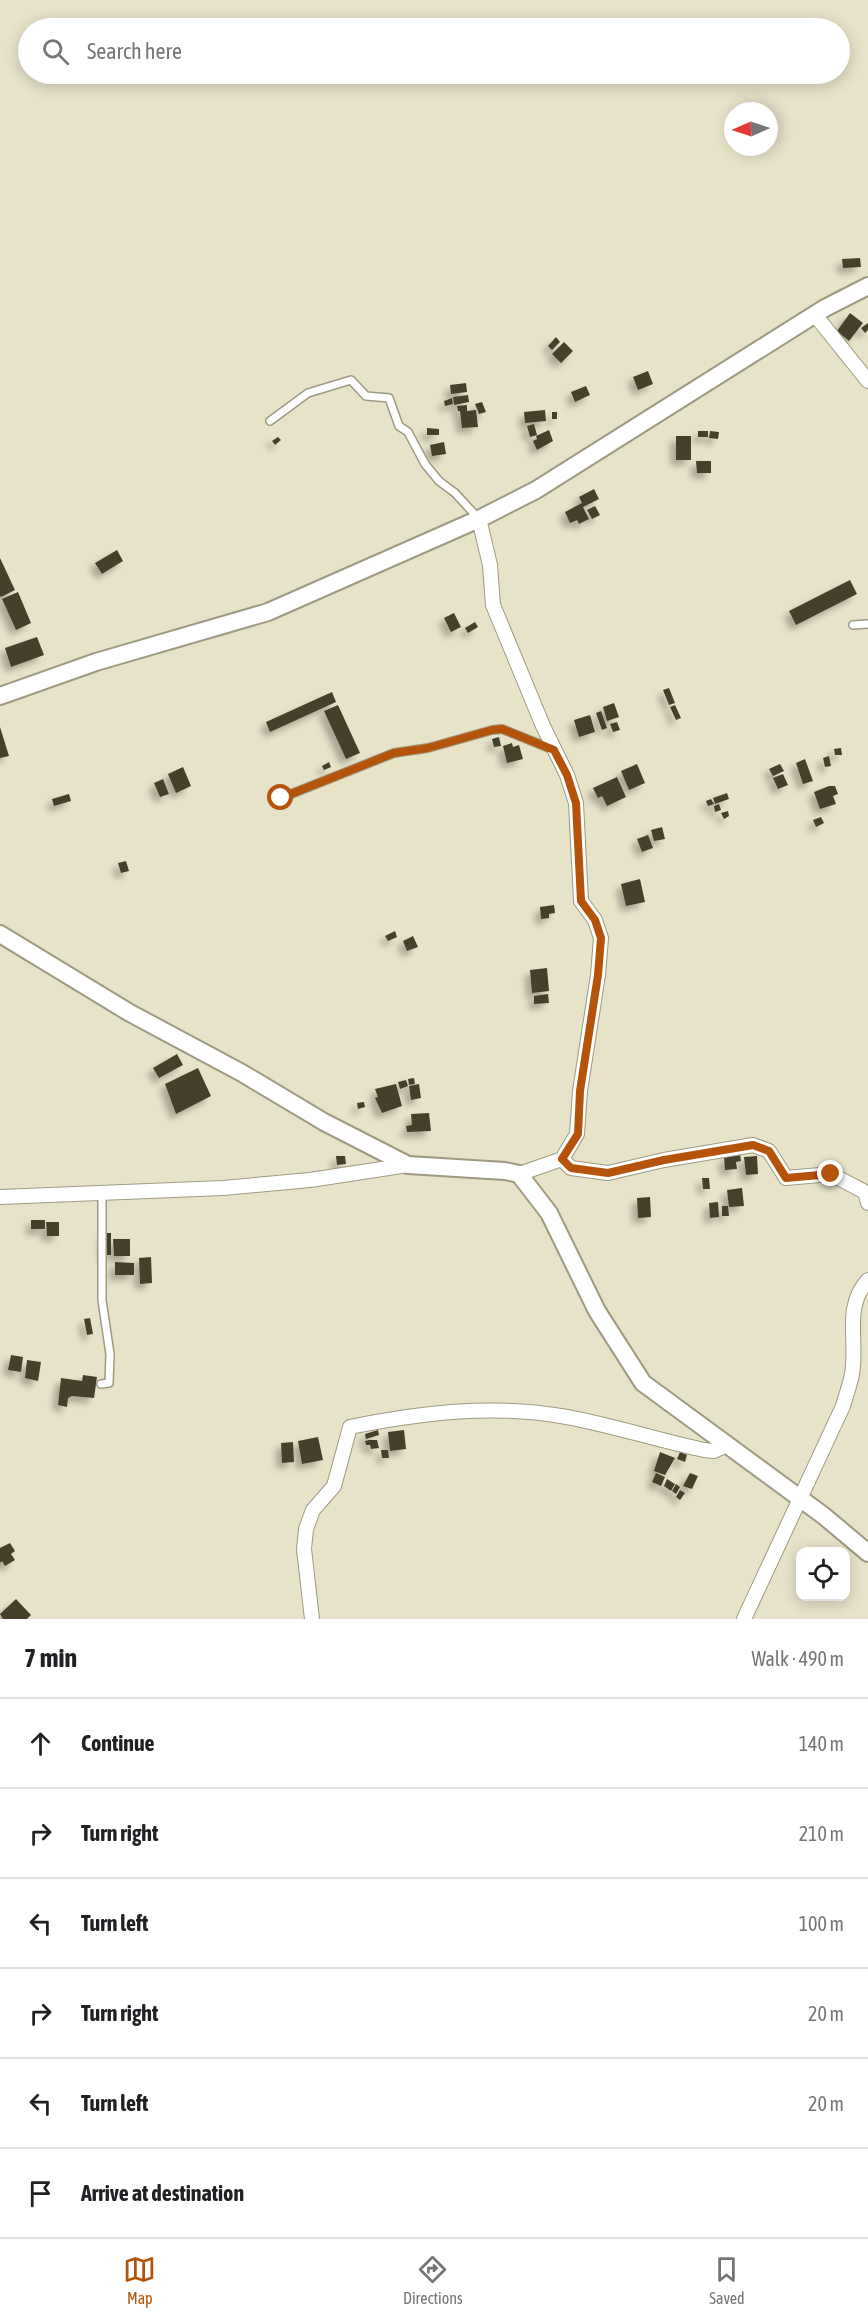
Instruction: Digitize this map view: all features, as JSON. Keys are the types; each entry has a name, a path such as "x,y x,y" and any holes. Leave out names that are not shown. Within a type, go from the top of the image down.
{"street":[{"path":"0,696 96,662 268,612 479,519 536,490 814,315 868,286"},
{"path":"814,315 868,381"},
{"path":"0,1197 223,1188 310,1180 408,1165 505,1170 519,1174 562,1159 578,1134 580,1091 598,975 601,938 595,920 581,901 576,803 567,775 554,750 493,605 490,565 479,519"},
{"path":"0,934 130,1012 242,1073 294,1106 408,1165"},
{"path":"562,1159 571,1168 608,1173 664,1160 753,1145 769,1151 786,1178 831,1174 865,1192 868,1203"},
{"path":"519,1174 549,1213 557,1236 597,1311 643,1383 801,1500 868,1553"},
{"path":"744,1619 843,1406 852,1374 853,1306 857,1293 868,1280"},
{"path":"312,1619 304,1550 306,1529 313,1510 334,1486 350,1427 452,1412 505,1412 566,1417 704,1450 714,1451 727,1445"}],"lane":[{"path":"270,421 308,393 351,380 366,396 389,398 399,426 408,432 425,464 479,519"},
{"path":"853,625 868,624"},
{"path":"281,798 394,753 428,748 492,730 502,729 554,750"},
{"path":"101,1384 109,1383 110,1354 102,1300 102,1193"}],"building":[{"path":"860,258 861,267 843,268 842,259"},
{"path":"850,313 863,323 849,341 837,331"},
{"path":"868,323 868,330 865,333 861,328"},
{"path":"556,337 560,342 552,350 548,346"},
{"path":"564,342 573,351 561,363 552,354"},
{"path":"648,371 653,384 638,390 633,377"},
{"path":"466,383 467,392 451,394 450,385"},
{"path":"586,386 590,395 575,402 571,392"},
{"path":"468,395 469,402 454,405 453,397"},
{"path":"452,398 453,404 445,406 444,401"},
{"path":"482,402 486,412 479,414 475,404"},
{"path":"467,405 467,411 476,410 478,427 462,428 460,411 457,406"},
{"path":"545,410 546,421 525,423 524,412"},
{"path":"552,412 557,412 557,419 552,419"},
{"path":"534,424 537,435 530,437 527,426"},
{"path":"427,428 439,429 439,435 427,435"},
{"path":"549,430 553,441 537,450 533,441 537,439 536,436"},
{"path":"698,431 708,431 708,437 698,437"},
{"path":"710,431 719,432 718,439 709,438"},
{"path":"676,436 691,436 691,460 676,460"},
{"path":"278,437 281,440 275,445 272,441"},
{"path":"444,442 446,454 432,456 430,445"},
{"path":"696,461 711,461 711,473 697,473"},
{"path":"594,489 599,499 583,507 589,519 579,524 577,520 570,523 565,512 582,503 579,497"},
{"path":"595,506 600,515 592,519 587,510"},
{"path":"117,550 123,561 102,574 95,563"},
{"path":"0,558 15,590 1,597 0,596"},
{"path":"850,580 857,594 796,625 789,611"},
{"path":"18,592 31,623 16,630 2,599"},
{"path":"454,613 461,627 451,632 444,618"},
{"path":"475,622 478,627 468,633 465,628"},
{"path":"37,637 44,655 11,667 5,648"},
{"path":"669,688 675,703 669,705 663,690"},
{"path":"332,692 336,702 270,732 266,722"},
{"path":"614,703 619,717 607,721 603,707"},
{"path":"338,705 360,753 346,759 324,711"},
{"path":"675,705 681,718 676,720 670,707"},
{"path":"601,711 607,728 602,730 596,713"},
{"path":"590,715 595,732 579,737 574,720"},
{"path":"617,722 620,730 613,732 610,724"},
{"path":"0,727 9,756 0,758"},
{"path":"499,737 501,746 494,747 492,739"},
{"path":"512,743 513,747 519,745 523,759 507,763 503,746"},
{"path":"841,748 842,755 835,755 834,749"},
{"path":"829,756 831,766 825,767 823,758"},
{"path":"805,759 813,781 803,784 796,763"},
{"path":"329,762 331,767 324,770 322,766"},
{"path":"637,764 645,783 629,790 621,771"},
{"path":"780,764 784,771 773,776 769,769"},
{"path":"183,767 191,786 176,793 168,774"},
{"path":"783,774 788,785 778,789 773,778"},
{"path":"617,777 626,797 607,806 602,796 598,798 593,788"},
{"path":"163,779 169,794 160,797 154,783"},
{"path":"835,786 838,794 833,796 836,804 820,809 814,792"},
{"path":"727,793 729,799 715,804 713,798"},
{"path":"69,794 71,801 54,806 52,799"},
{"path":"711,799 714,804 708,806 706,801"},
{"path":"719,804 721,810 715,812 714,806"},
{"path":"728,811 729,816 724,819 721,813"},
{"path":"821,817 824,823 816,827 813,820"},
{"path":"662,827 665,839 654,841 651,830"},
{"path":"648,835 653,848 642,852 637,839"},
{"path":"126,861 129,871 121,873 118,863"},
{"path":"640,879 645,902 626,906 621,884"},
{"path":"554,905 555,913 549,914 549,918 541,919 540,907"},
{"path":"395,931 397,937 388,941 385,936"},
{"path":"413,936 418,947 407,951 403,941"},
{"path":"547,968 549,991 532,993 530,970"},
{"path":"548,994 549,1003 534,1004 534,996"},
{"path":"177,1054 183,1065 159,1078 153,1068"},
{"path":"198,1068 211,1096 176,1114 165,1084"},
{"path":"414,1078 415,1084 409,1085 408,1079"},
{"path":"406,1080 408,1086 400,1089 398,1082"},
{"path":"396,1084 402,1106 382,1113 375,1098 378,1097 375,1089"},
{"path":"419,1084 421,1098 411,1100 409,1086"},
{"path":"364,1102 365,1107 358,1109 357,1103"},
{"path":"429,1113 431,1131 407,1132 406,1126 412,1125 411,1114"},
{"path":"740,1154 741,1161 736,1162 737,1169 725,1170 724,1157"},
{"path":"336,1156 345,1156 346,1164 337,1165"},
{"path":"757,1156 758,1174 746,1175 744,1157"},
{"path":"702,1178 709,1178 710,1189 703,1189"},
{"path":"742,1188 744,1206 729,1207 727,1190"},
{"path":"650,1197 651,1217 638,1218 637,1198"},
{"path":"718,1202 719,1217 710,1218 709,1203"},
{"path":"722,1206 728,1206 729,1216 722,1216"},
{"path":"31,1220 45,1220 45,1229 31,1229"},
{"path":"46,1222 59,1222 59,1236 47,1236"},
{"path":"104,1233 111,1233 111,1255 104,1255"},
{"path":"113,1239 130,1239 130,1256 114,1256"},
{"path":"151,1257 152,1283 140,1284 139,1258"},
{"path":"115,1262 134,1263 134,1275 115,1275"},
{"path":"90,1318 93,1334 87,1335 84,1319"},
{"path":"11,1355 23,1357 21,1372 8,1370"},
{"path":"27,1360 41,1362 38,1381 25,1378"},
{"path":"83,1375 97,1377 94,1398 72,1396 68,1398 67,1407 58,1405 61,1378 82,1381"},
{"path":"378,1430 379,1435 366,1439 365,1434"},
{"path":"404,1430 406,1449 390,1451 388,1432"},
{"path":"318,1437 323,1460 302,1464 298,1441"},
{"path":"377,1440 379,1448 371,1449 370,1445 366,1445 365,1441"},
{"path":"293,1442 294,1462 282,1463 281,1443"},
{"path":"381,1450 388,1450 389,1458 382,1458"},
{"path":"660,1452 675,1458 665,1475 654,1471"},
{"path":"680,1452 687,1455 685,1462 677,1459"},
{"path":"656,1473 665,1477 661,1486 652,1482"},
{"path":"690,1473 698,1476 692,1489 683,1486"},
{"path":"667,1479 675,1484 671,1491 664,1486"},
{"path":"676,1484 680,1487 676,1494 672,1491"},
{"path":"680,1490 685,1493 680,1500 676,1497"},
{"path":"10,1543 15,1551 11,1554 15,1560 5,1566 2,1561 0,1563 0,1548"},
{"path":"16,1599 31,1615 27,1619 3,1619 0,1614"}],"route":[{"path":"281,798 394,753 458,741 492,730 502,729 554,750 567,775 576,803 581,901 595,920 601,938 598,975 588,1027 580,1091 578,1134 562,1159 571,1168 608,1173 664,1160 753,1145 769,1151 779,1171 786,1178 831,1174"}]}
